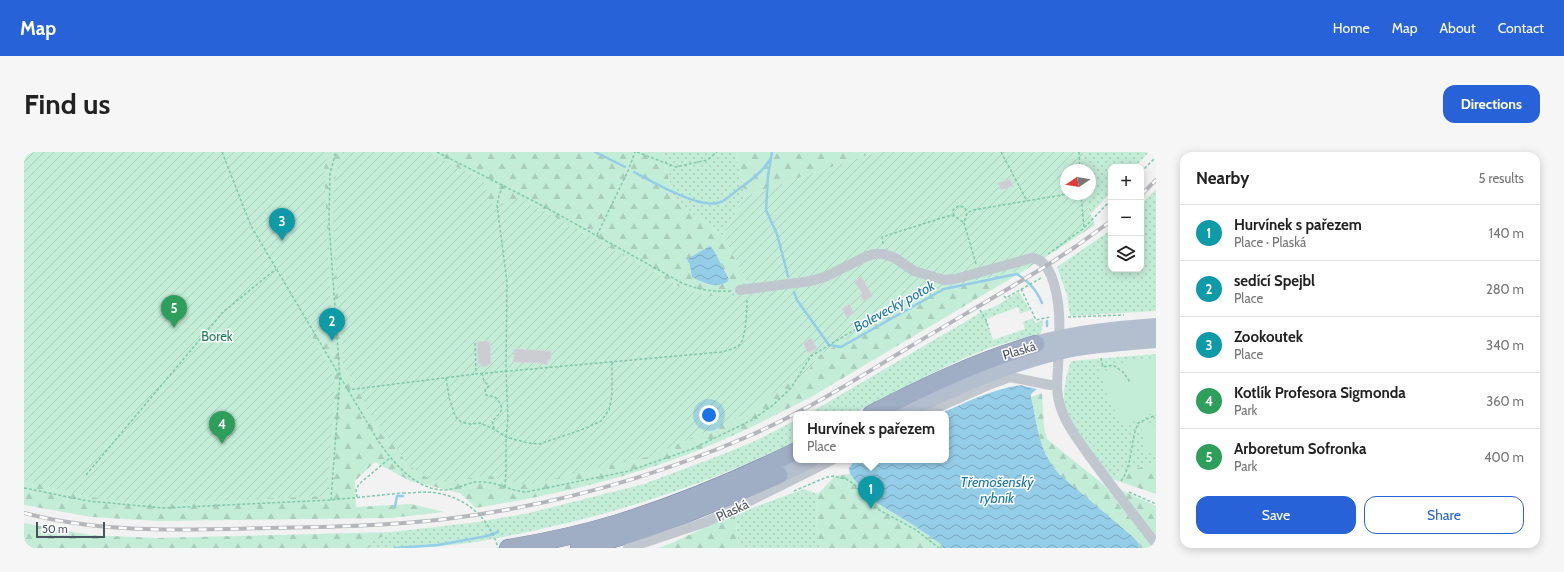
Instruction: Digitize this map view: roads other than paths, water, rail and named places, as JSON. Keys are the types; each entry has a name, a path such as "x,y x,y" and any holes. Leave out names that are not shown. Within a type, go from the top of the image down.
{"highway":[{"name":"Plaská","path":"877,411 938,380 980,362 1036,344"},
{"path":"579,548 620,537 702,508 777,468 793,454"},
{"path":"508,548 564,537 617,524 777,468"}],"main road":[{"name":"Plaská","path":"907,411 944,393 984,376 1026,361 1059,345 1119,329 1156,326"},
{"name":"Plaská","path":"1036,344 1059,345 1120,343 1156,340"},
{"path":"777,468 798,463"}],"street":[{"path":"743,294 811,281 827,276 874,254 884,254 895,258 914,271 944,280 979,273 1032,258 1040,260 1046,266 1054,283 1064,318 1059,345 1057,385 1058,401 1062,412 1073,432 1156,544"},
{"name":"Plaská","path":"930,411 1010,377 1057,385"},
{"name":"Plaská","path":"628,548 706,522 826,463"}],"water":[{"path":"710,246 729,279 724,284 710,285 692,277 687,259"},
{"name":"Třemošenský rybník","path":"1022,385 1037,389 1031,394 1031,397 1040,438 1052,465 1059,474 1134,538 1139,544 1140,548 943,548 942,545 918,528 869,498 850,474 849,468 853,463 949,463 949,411 947,411 990,393"}],"waterway":[{"path":"595,152 625,167"},
{"name":"Bolevecký potok","path":"772,152 768,176 766,210 777,234 788,276"},
{"path":"634,172 687,198 698,202 717,203 727,199 753,178 765,167 771,158"},
{"name":"Bolevecký potok","path":"794,292 797,300 829,345 841,347 944,289 1017,274 1032,286 1042,303"},
{"name":"Bolevecký potok","path":"1047,321 1047,326"},
{"path":"395,507 397,496 403,496"},
{"path":"395,548 438,545 487,536 498,532"}],"railway":[{"path":"1144,192 1156,180"},
{"path":"800,411 1046,266 1108,223"},
{"path":"24,513 54,520 114,528 175,530 357,526 446,519 562,498 638,477 676,465 712,451 749,436 793,415"}],"place":[{"name":"Zookoutek","path":"282,241"},
{"name":"Arboretum Sofronka","path":"174,328"},
{"name":"sedící Spejbl","path":"332,341"},
{"name":"Kotlík Profesora Sigmonda","path":"222,444"},
{"name":"Hurvínek s pařezem","path":"871,509"}],"park label":[{"name":"Borek","path":"217,336"}]}
